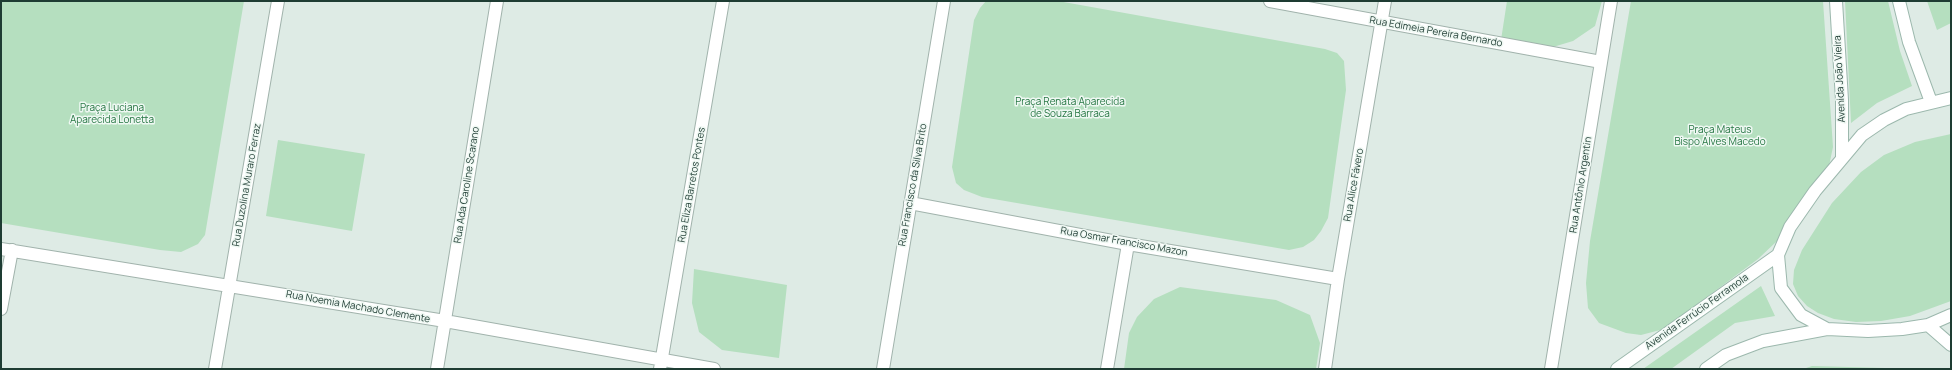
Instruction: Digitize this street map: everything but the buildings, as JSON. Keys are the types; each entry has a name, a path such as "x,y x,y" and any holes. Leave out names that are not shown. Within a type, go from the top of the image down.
{"street":[{"name":"Rua Duzolina Muraro Ferraz","path":"215,369 278,1"},
{"name":"Rua Ada Caroline Scarano","path":"437,369 497,1"},
{"name":"Rua Eliza Barretos Pontes","path":"661,364 723,1"},
{"name":"Rua Francisco da Silva Brito","path":"883,369 944,1"},
{"name":"Rua Edimeia Pereira Bernardo","path":"1270,1 1601,62"},
{"name":"Rua Alice Fávero","path":"1325,369 1338,279 1385,1"},
{"name":"Rua Antônio Argentin","path":"1551,369 1611,1"},
{"name":"Avenida João Vieira","path":"1836,1 1842,100 1842,157"},
{"path":"1899,1 1909,42 1931,102"},
{"path":"1827,329 1801,315 1781,288 1778,255 1790,227 1815,191 1862,135 1884,120 1906,109 1951,98"},
{"name":"Rua Osmar Francisco Mazon","path":"910,203 1128,244 1338,279"},
{"path":"1107,369 1128,244"},
{"name":"Rua Noemia Machado Clemente","path":"6,249 445,321 589,348 661,364 714,369"},
{"path":"1,309 6,249"},
{"name":"Avenida Ferrúcio Ferramola","path":"1617,369 1778,255"},
{"path":"1706,369 1726,355 1764,340 1827,329 1868,331 1928,325 1951,315"},
{"path":"1928,325 1951,345"}],"green space":[{"name":"Praça Luciana Aparecida Lonetta","path":"1,1 244,1 205,235 198,244 181,252 160,250 1,223"},
{"name":"Praça Renata Aparecida de Souza Barraca","path":"986,1 1058,1 1325,49 1337,53 1344,61 1346,90 1328,218 1321,231 1314,240 1303,247 1289,250 982,197 964,190 956,183 952,167 974,20 980,8"},
{"path":"1507,1 1602,1 1595,26 1573,41 1553,47 1501,40"},
{"name":"Praça Mateus Bispo Alves Macedo","path":"1631,1 1823,1 1833,147 1825,185 1776,242 1758,259 1664,329 1641,335 1626,333 1599,323 1588,308 1586,283 1590,241"},
{"path":"1845,1 1888,1 1900,51 1912,86 1877,103 1851,123"},
{"path":"1927,1 1951,1 1951,23 1937,30"},
{"path":"1951,134 1951,301 1910,316 1881,321 1856,322 1834,319 1818,313 1807,306 1798,296 1793,284 1794,270 1802,250 1832,203 1861,172 1884,155 1915,142"},
{"path":"278,140 365,154 352,231 266,216"},
{"path":"694,269 787,285 779,358 722,350 699,332 692,303"},
{"path":"1761,286 1775,316 1735,323 1671,369 1643,369"},
{"path":"1180,287 1276,300 1310,315 1320,343 1316,369 1124,369 1129,333 1137,317 1154,299"},
{"path":"1812,366 1921,369 1803,369"}]}
